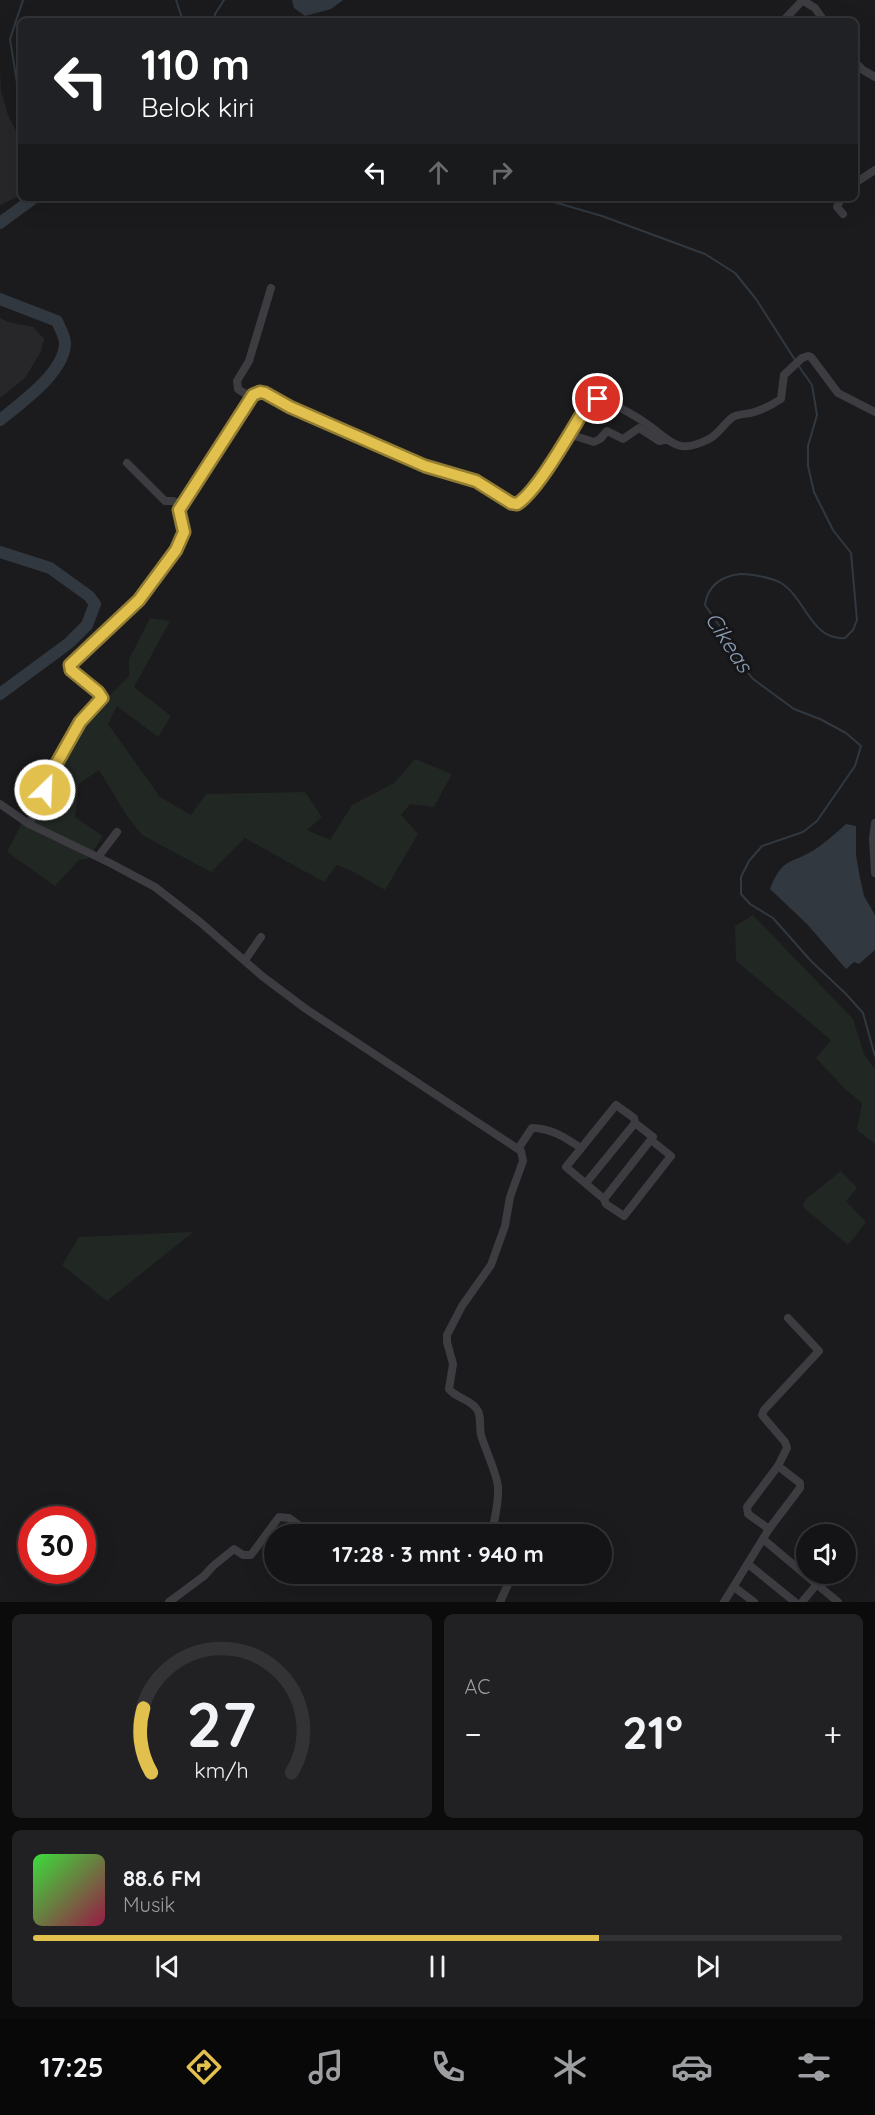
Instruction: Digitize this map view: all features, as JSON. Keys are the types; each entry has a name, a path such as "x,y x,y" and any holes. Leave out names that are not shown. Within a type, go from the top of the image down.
{"street":[{"path":"786,18 802,0 815,8 822,18"},
{"path":"858,65 875,77"},
{"path":"858,181 875,170"},
{"path":"840,201 837,207 843,214"},
{"path":"253,395 242,392 236,385 249,361 271,288"},
{"path":"29,824 72,735 84,716 102,698 71,670 70,665 139,600 176,550 184,532 178,514 182,505 253,395 260,392 265,393 290,407 425,466 476,481 511,503 517,504 531,490 593,399 616,405 649,424 666,440 681,446 696,444 712,437 739,414 754,412 781,399 784,375 806,356 811,357 844,398 875,412"},
{"path":"568,434 594,442 600,439 607,430 623,439 639,428 659,441 666,440"},
{"path":"127,463 165,501 173,501 182,505"},
{"path":"0,804 29,824 155,887 315,1016 521,1151 523,1161 513,1186 506,1226 495,1256 453,1323 447,1342 453,1364 449,1389 478,1410 480,1432 487,1456 498,1480 493,1524"},
{"path":"875,822 873,855 875,873"},
{"path":"98,857 117,832"},
{"path":"245,960 261,937"},
{"path":"604,1199 651,1140 654,1137 616,1105 581,1148 566,1167 604,1199 606,1204 624,1216 671,1156 651,1140"},
{"path":"586,1183 635,1123"},
{"path":"518,1149 532,1128 561,1135 581,1148"},
{"path":"770,1529 748,1514 747,1507 778,1466 787,1448 785,1442 762,1415 764,1410 819,1351 788,1318"},
{"path":"724,1602 770,1529 800,1488 800,1483 796,1478 778,1466"},
{"path":"273,1524 279,1516 289,1518 297,1524"},
{"path":"169,1602 204,1576 234,1549 246,1556 251,1556 264,1537"},
{"path":"764,1539 796,1566"},
{"path":"748,1564 795,1602"},
{"path":"500,1602 508,1584"},
{"path":"802,1602 817,1584 838,1602"},
{"path":"734,1587 754,1602"}],"shaded area":[{"path":"292,0 343,0 331,9 305,16 294,8"},
{"path":"0,70 1,91 8,115 18,135 18,196 0,205"},
{"path":"0,318 33,327 44,339 41,351 25,378 0,398"},
{"path":"150,618 170,621 134,687 171,716 158,737 117,706 108,724 160,797 191,815 206,794 305,792 322,817 307,830 330,840 352,805 394,783 415,759 452,774 434,807 410,804 401,815 418,834 385,890 337,865 324,882 245,838 211,872 142,835 127,816 99,770 79,784 75,817 103,836 88,859 79,860 55,886 7,852 25,817 31,821 85,720 129,676 129,659"},
{"path":"846,824 856,826 856,855 860,878 864,896 875,915 875,950 859,964 854,962 846,969 807,924 770,889 783,867 818,847"},
{"path":"753,915 853,1019 864,1054 875,1069 875,1144 857,1130 862,1103 845,1089 816,1058 831,1040 736,961 735,926"},
{"path":"841,1171 857,1188 846,1201 866,1222 848,1245 802,1206 807,1198"},
{"path":"193,1232 107,1301 62,1265 79,1237"}],"waterway":[{"name":"Cikeas","path":"18,89 10,39 23,0"},
{"name":"Cikeas","path":"176,0 182,18"},
{"path":"214,18 224,0"},
{"path":"0,223 30,201"},
{"name":"Cikeas","path":"550,201 602,216 705,254 735,273 756,299 795,360"},
{"path":"0,299 57,321 65,343 63,354 50,376 30,396 0,420"},
{"name":"Cikeas","path":"798,365 812,385 817,415 808,446 808,466 814,492 833,530 851,553 857,620 853,630 845,638 824,633 816,626 790,590 781,583 754,575 734,575 718,582 709,591 705,605 723,631 729,649 753,679 794,709 820,719 846,733 861,746 855,766 817,821 803,832 762,846 749,861 741,877 741,894 750,904 773,918 811,961 863,1013 875,1056"},
{"path":"0,552 50,568 89,596 95,604 87,625 69,643 0,694"}],"route":[{"path":"45,790 80,722 102,698 69,668 71,663 139,600 176,550 184,532 178,514 179,510 253,395 260,392 265,393 290,407 425,466 476,481 511,503 517,504 522,501 547,468 589,402 598,399"}]}
